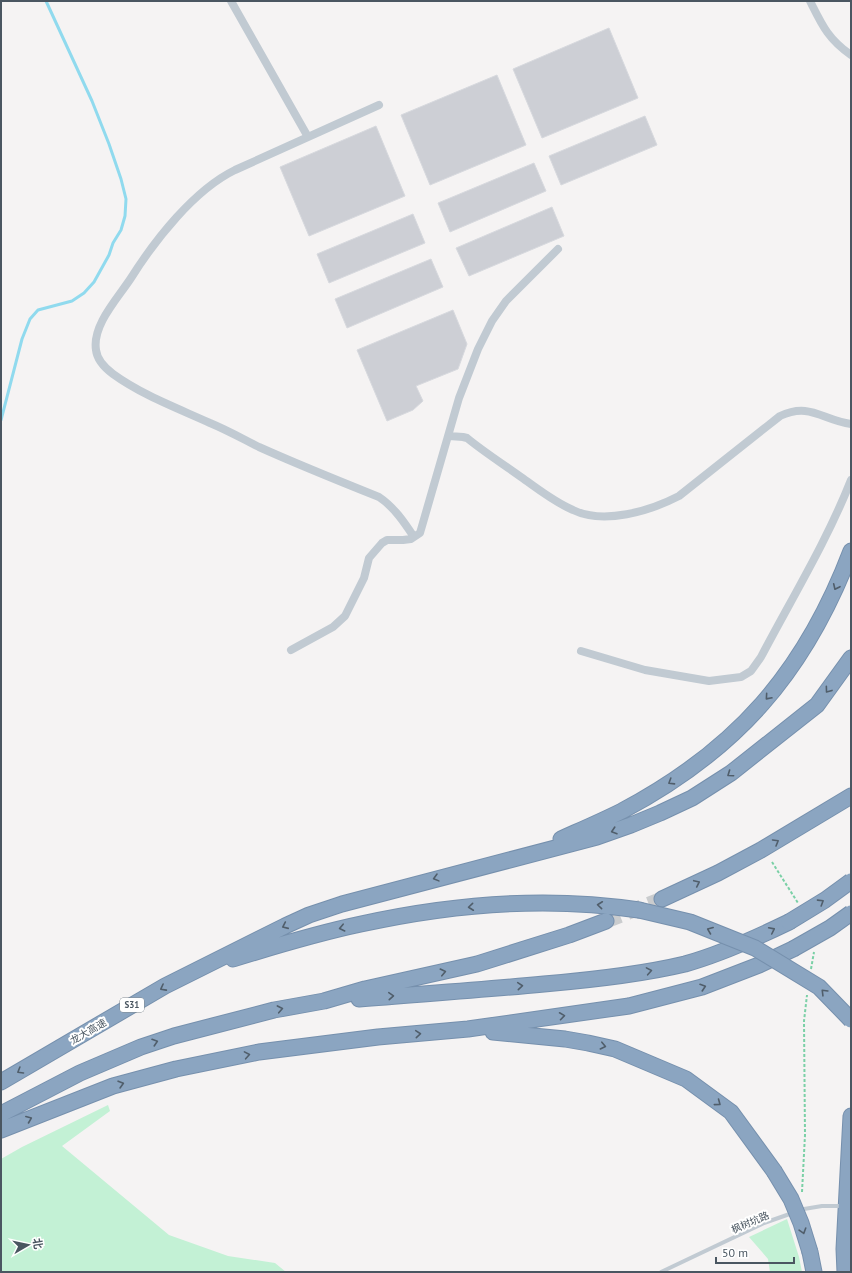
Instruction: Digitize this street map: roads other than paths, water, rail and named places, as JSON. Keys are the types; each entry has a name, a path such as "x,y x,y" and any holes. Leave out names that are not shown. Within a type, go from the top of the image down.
{"highway":[{"path":"514,859 621,812 653,794 680,777 733,735 778,687 806,646 838,584 851,551"},
{"path":"198,970 260,937 342,904 596,837 631,825 692,798 731,773 817,705 851,658"},
{"path":"662,899 742,861 851,796"},
{"path":"1,1114 80,1073 141,1047 174,1036 274,1010 324,1001 578,981 656,970 686,963 718,953 789,922 825,900 851,881"},
{"path":"198,970 324,932 396,917 436,911 522,903 556,902 587,904 639,910 690,922 755,948 819,988 851,1020"},
{"path":"1,1130 113,1086 176,1069 259,1052 378,1037 468,1029 629,1006 666,997 734,976 759,965 793,949 830,928 851,912"},
{"path":"324,1001 365,989 477,964 569,935 606,921"},
{"name":"龙大高速","path":"1,1082 147,996 198,970"},
{"path":"468,1029 588,1043 615,1049 686,1079 731,1112 774,1171 791,1200 810,1252 814,1272"},
{"path":"845,1272 844,1249 851,1116"}],"street":[{"path":"231,1 308,137"},
{"path":"810,1 824,30 834,42 851,55"},
{"path":"379,105 226,174 196,198 153,246 105,315 99,326 96,337 96,350 101,362 112,373 135,388 259,446 379,498 389,505 404,521 414,537"},
{"path":"291,650 332,627 342,619 366,574 369,558 382,543 387,540 403,540 414,537 420,533 459,398 478,349 492,321 506,301 558,249"},
{"path":"449,436 463,436 467,438 573,511 596,516 612,516 649,509 679,496 774,420 790,411 802,410 851,424"},
{"path":"581,651 644,670 709,681 741,677 751,671 762,656 815,556 843,501 851,480"}],"lane":[{"name":"枫树坑路","path":"661,1272 764,1223 804,1209 822,1206 851,1206"}],"waterway":[{"path":"1,420 22,339 30,319 38,310 72,301 84,293 94,282 109,255 113,243 121,230 125,216 126,199 109,144 92,101 46,1"}],"tunnel":[{"path":"606,921 662,899"}]}
